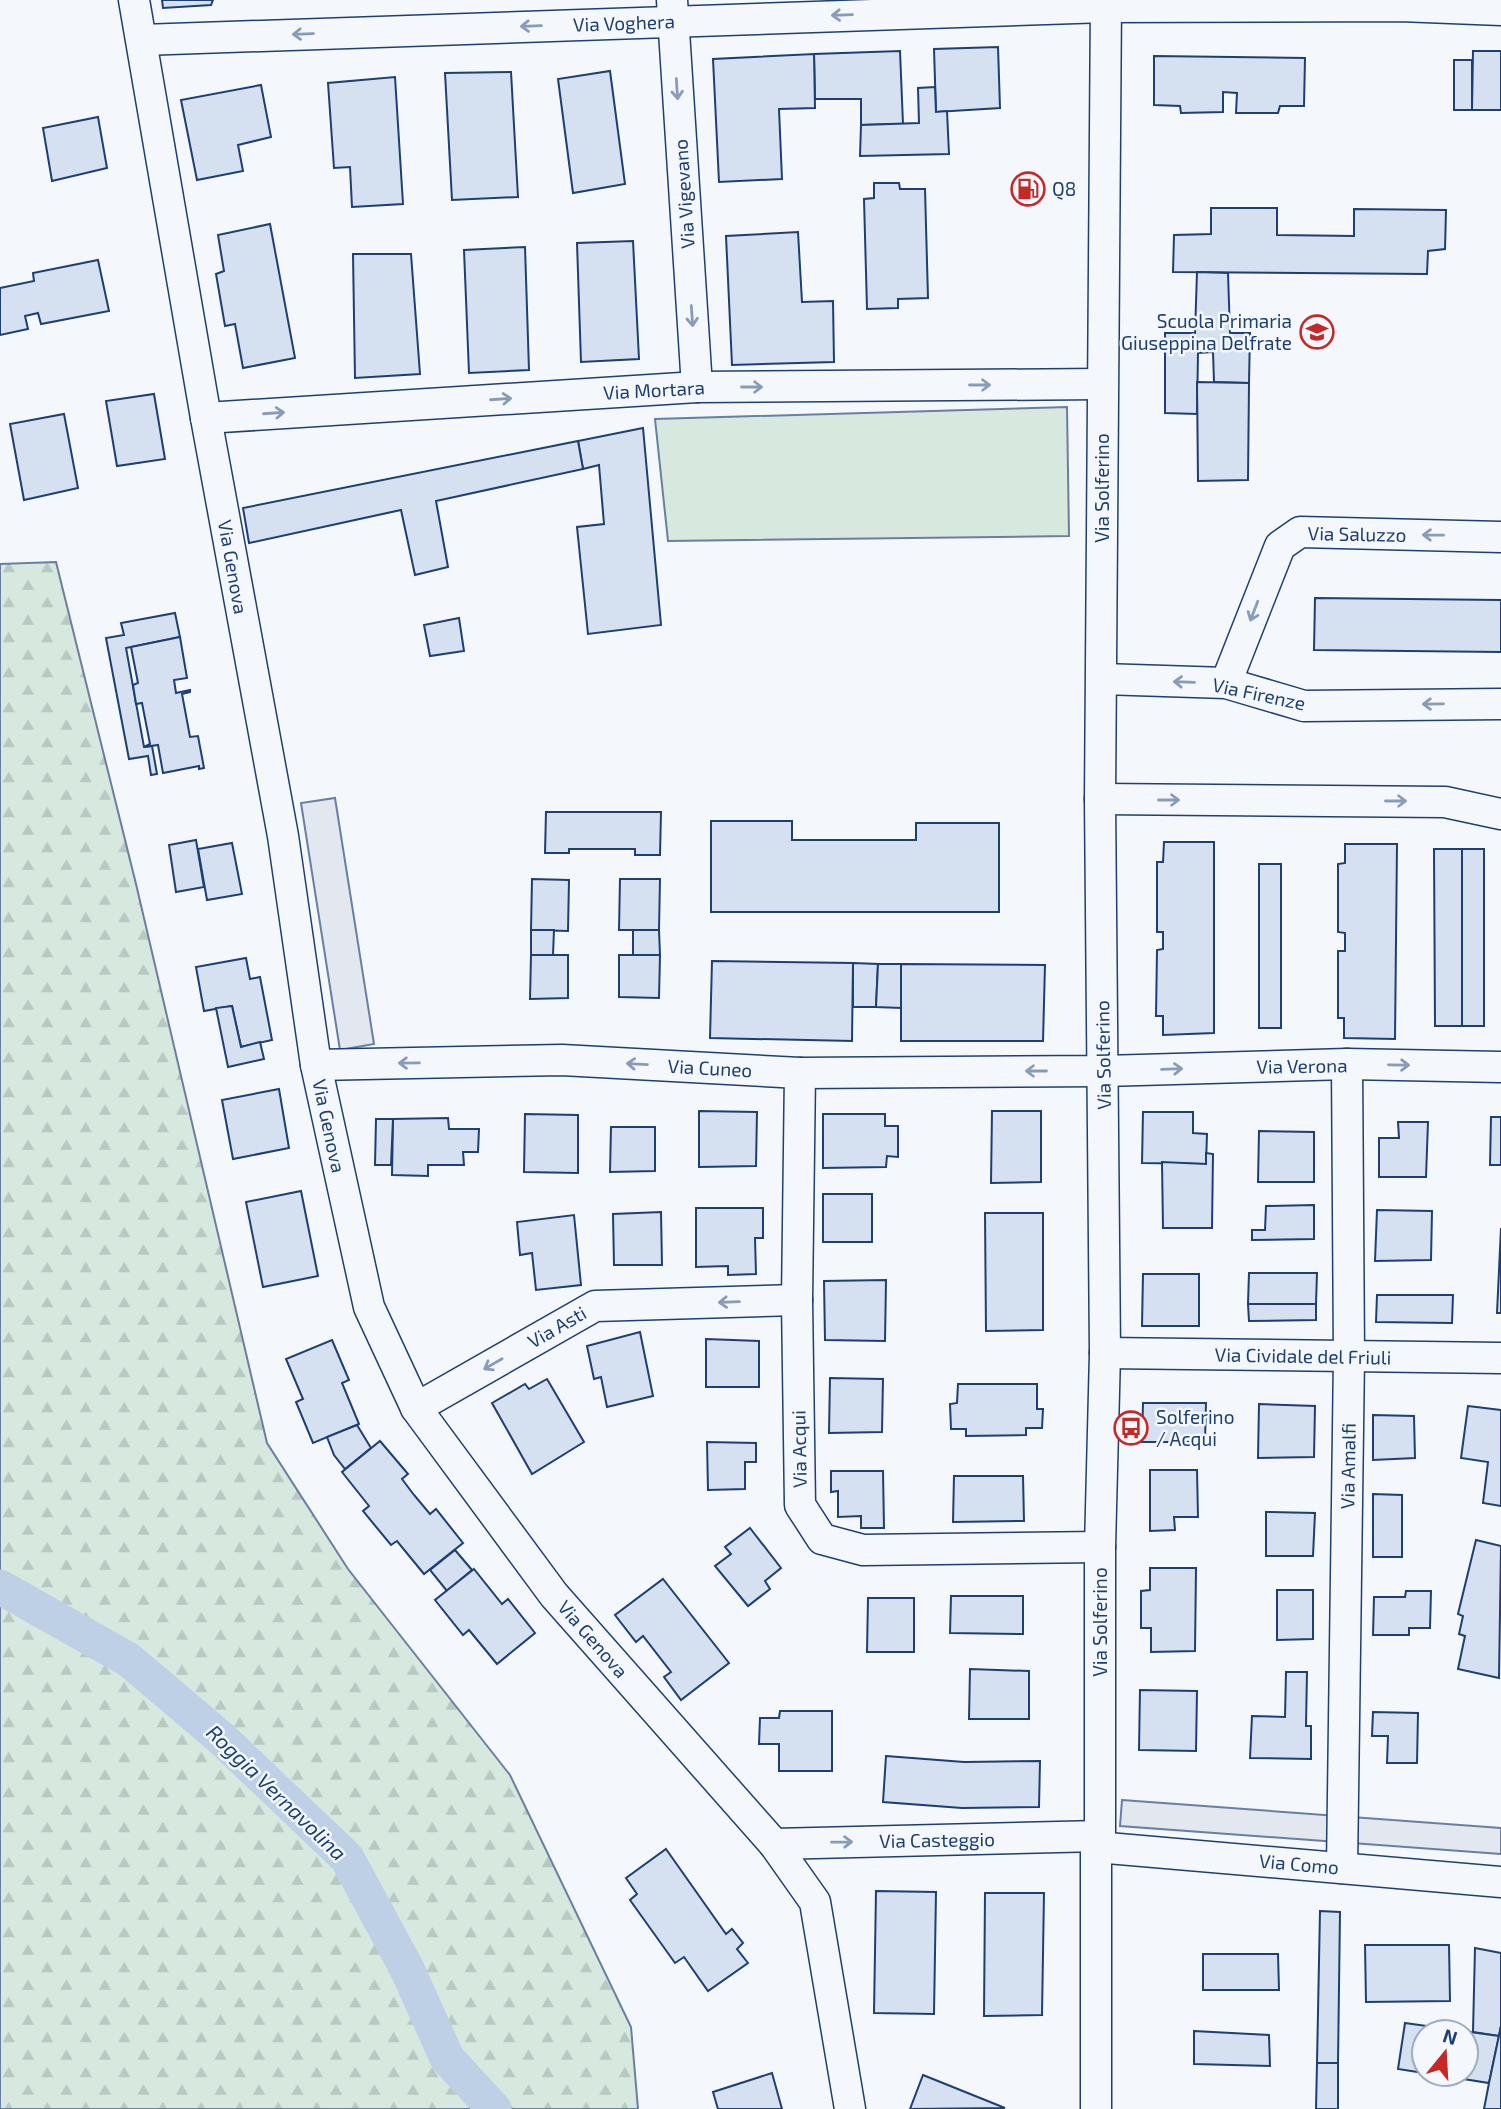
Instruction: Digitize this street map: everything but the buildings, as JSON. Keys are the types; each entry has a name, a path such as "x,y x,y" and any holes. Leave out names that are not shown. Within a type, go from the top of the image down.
{"street":[{"name":"Via Genova","path":"134,0 206,418 283,836 316,1065 369,1307 416,1408 554,1595 774,1844 815,1902 850,2109"},
{"name":"Via Voghera","path":"142,40 672,11 1106,4 1400,3 1501,10"},
{"name":"Via Solferino","path":"1096,2109 1100,1547 1105,1353 1100,799 1106,4"},
{"name":"Via Vigevano","path":"672,11 697,387"},
{"name":"Via Mortara","path":"206,418 697,387 1102,384"},
{"name":"Via Saluzzo","path":"1226,683 1280,546 1300,532 1501,537"},
{"name":"Via Firenze","path":"1102,679 1226,683 1304,706 1501,704"},
{"path":"1100,799 1445,802 1501,814"},
{"name":"Via Cuneo","path":"316,1065 562,1060 800,1073 1104,1071"},
{"name":"Via Verona","path":"1104,1071 1347,1065 1501,1067"},
{"name":"Via Amalfi","path":"1342,1868 1349,1356 1347,1065"},
{"name":"Via Acqui","path":"800,1073 797,1300 800,1505 822,1539 863,1550 1100,1547"},
{"name":"Via Asti","path":"416,1408 595,1306 797,1300"},
{"name":"Via Cividale del Friuli","path":"1105,1353 1501,1358"},
{"name":"Via Como","path":"1098,1842 1501,1882"},
{"name":"Via Casteggio","path":"774,1844 1098,1842"}],"green space":[{"path":"1067,407 1069,536 668,541 655,419"},
{"path":"56,562 136,884 267,1443 348,1569 510,1775 631,2027 638,2109 0,2109 0,564"}],"shaded area":[{"path":"335,798 374,1044 340,1050 301,803"},
{"path":"1122,1800 1501,1828 1501,1854 1120,1826"}],"waterway":[{"name":"Roggia Vernavolina","path":"0,1587 129,1660 221,1738 347,1858 407,1969 447,2058 494,2109"}],"place":[{"name":"Q8","path":"1028,189"},
{"name":"Scuola Primaria Giuseppina Delfrate","path":"1317,332"},
{"name":"Solferino / Acqui","path":"1131,1428"}]}
